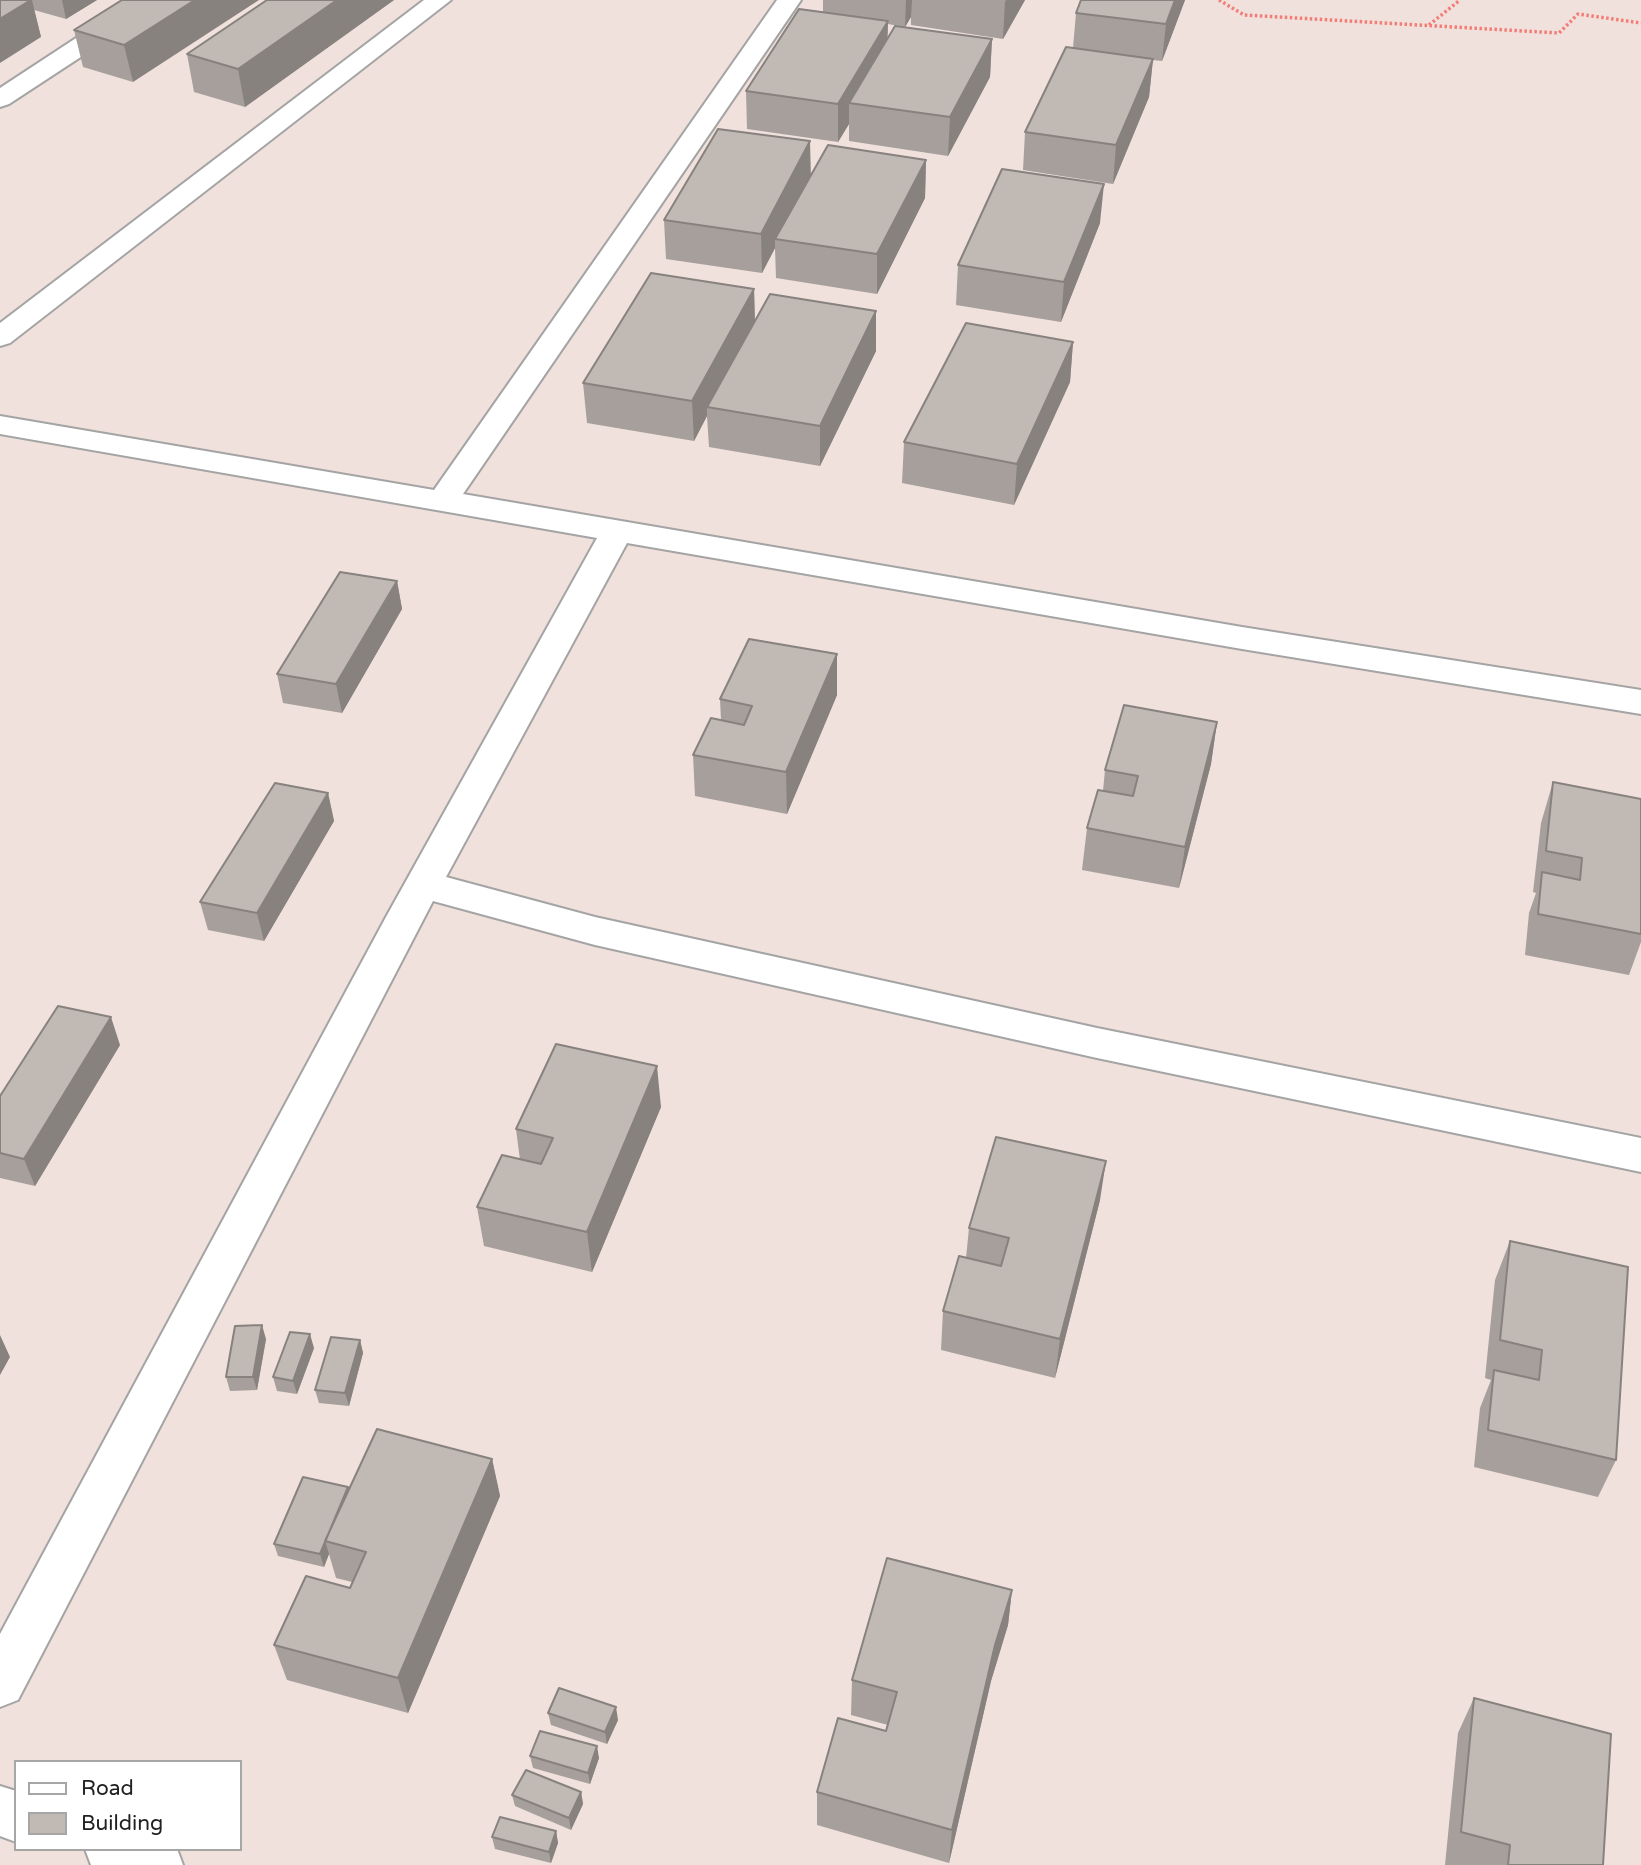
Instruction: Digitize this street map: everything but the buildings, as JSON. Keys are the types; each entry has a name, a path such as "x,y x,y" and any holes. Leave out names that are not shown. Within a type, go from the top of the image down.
{"street":[{"path":"0,99 151,0"},
{"path":"0,337 439,0"},
{"path":"442,501 789,0"},
{"path":"0,425 1242,638 1641,702"},
{"path":"0,1683 423,885 617,531"},
{"path":"423,885 595,930 1084,1040 1641,1155"},
{"path":"117,1851 157,1865"}],"path":[{"path":"1219,0 1244,15 1559,33 1578,14 1641,23"},
{"path":"1429,25 1460,0"}],"shaded area":[{"path":"0,0 1641,0 1641,1865 0,1865"}]}
